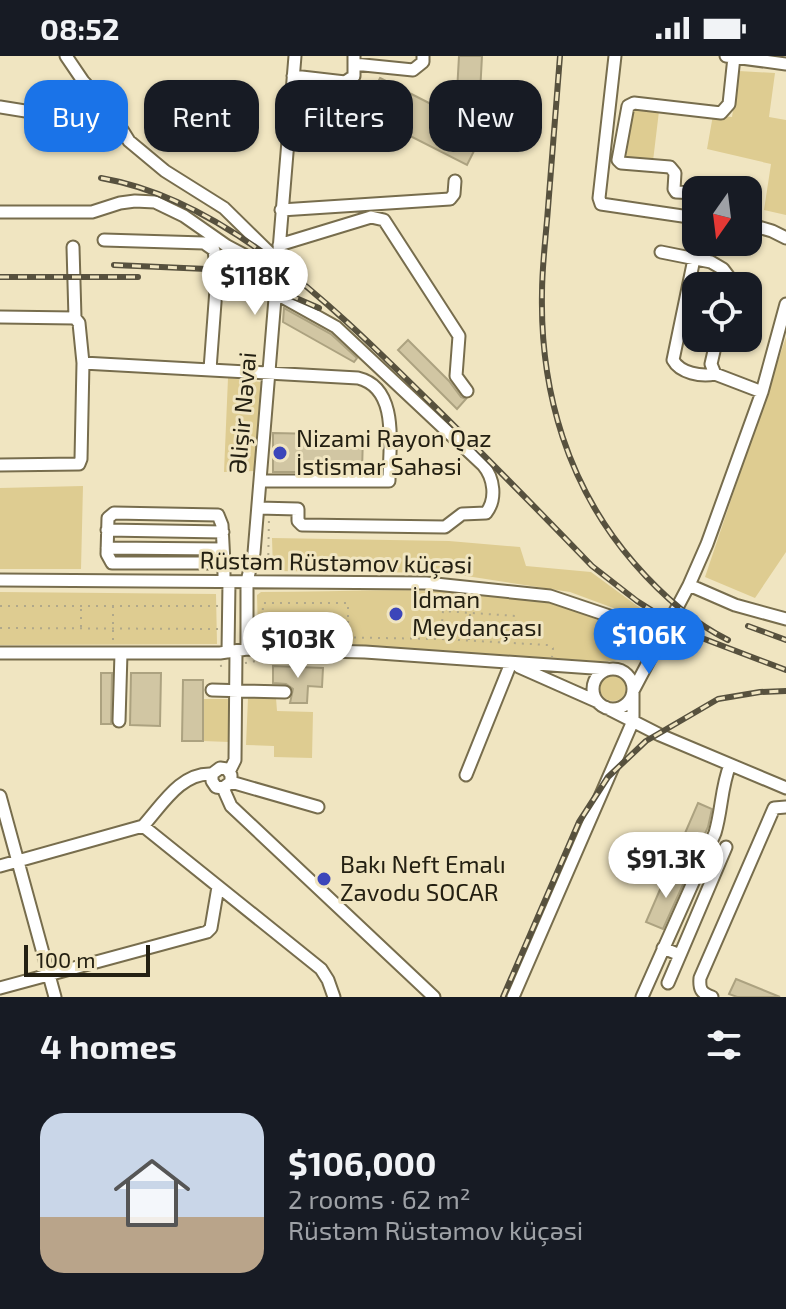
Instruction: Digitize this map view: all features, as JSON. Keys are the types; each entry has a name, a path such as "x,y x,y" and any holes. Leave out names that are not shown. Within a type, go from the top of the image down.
{"street":[{"path":"66,56 82,80"},
{"name":"Əlişir Nəvai","path":"237,650 247,581 264,508 260,481 295,56"},
{"path":"293,76 345,82 354,76 354,60 382,61 413,70 423,62 423,56"},
{"path":"615,56 599,198 601,204 682,216"},
{"path":"726,56 786,64"},
{"path":"682,192 674,189 675,173 670,167 621,163 618,160 628,106 634,103 721,113 729,104 734,57"},
{"path":"0,107 24,111"},
{"path":"128,140 165,171 224,208 277,266"},
{"path":"281,210 450,199 454,194 455,181"},
{"path":"0,212 92,212 120,203 155,202 184,216 227,246 277,266"},
{"path":"279,245 371,217 384,220 459,336 456,376 467,391"},
{"path":"762,228 786,238"},
{"path":"104,240 204,243 214,250 217,276 210,369"},
{"path":"0,465 79,464 81,459 83,363 79,323 75,318 73,247"},
{"path":"661,252 711,262 725,272"},
{"path":"694,259 673,360 681,370 715,374 762,392"},
{"path":"264,508 298,509 298,521 302,525 445,527 462,514 486,513 492,504 492,480 483,465 336,327 275,293"},
{"path":"607,669 595,680 594,696 602,705 620,708 631,698 689,585 720,510 762,392 785,312"},
{"path":"0,317 75,318"},
{"path":"714,352 711,364 715,374"},
{"path":"83,363 269,372 358,378 373,382 385,399 389,420 389,481 260,481"},
{"path":"224,563 112,563 107,558 108,518 114,513 215,514 221,518 226,582 237,650 235,760 228,781"},
{"path":"107,530 223,532"},
{"path":"107,548 223,549"},
{"name":"Rüstəm Rüstəmov küçəsi","path":"0,580 412,583 524,592 560,598 663,634"},
{"path":"689,585 735,605 786,619"},
{"path":"117,649 119,721"},
{"path":"0,653 117,649 365,652 623,671 633,683 633,721 513,997"},
{"path":"511,663 786,788"},
{"path":"466,775 511,663"},
{"path":"212,690 285,692"},
{"path":"642,997 718,824 722,788 730,765"},
{"path":"0,866 143,826 184,781 200,773 212,774 220,768 228,781 231,806 434,997"},
{"path":"212,774 214,784 228,781 318,807"},
{"path":"0,796 55,997"},
{"path":"712,997 699,987 700,978 774,808 786,807"},
{"path":"143,826 321,969 334,997"},
{"path":"668,983 726,847"},
{"path":"700,866 712,881"},
{"path":"0,988 207,932 211,928 218,887"},
{"path":"663,948 680,955"}],"path":[{"path":"264,508 268,573 276,573"},
{"path":"262,635 263,603 348,603 348,637"},
{"path":"0,606 220,606"},
{"path":"81,606 81,629"},
{"path":"113,606 117,649"},
{"path":"441,639 443,611 516,616 514,643"},
{"path":"469,640 470,613"},
{"path":"263,620 348,620"},
{"path":"0,628 220,629"},
{"path":"256,636 441,639 552,646 552,666"}],"shaded area":[{"path":"739,71 775,73 769,117 786,120 786,215 764,210 771,164 707,149 713,115 732,117"},
{"path":"633,107 659,111 653,161 626,158"},
{"path":"786,337 786,552 755,598 705,577"},
{"path":"228,378 261,382 254,471 224,472"},
{"path":"83,486 81,569 0,569 0,488"},
{"path":"272,538 449,541 520,547 526,566 591,572 655,619 646,620 570,592 447,573 273,571"},
{"path":"405,590 513,596 555,603 577,611 617,631 631,648 621,659 595,661 262,638 258,634 257,595 261,592"},
{"path":"0,592 216,594 217,644 0,645"},
{"path":"613,675 622,679 626,688 622,697 613,701 604,697 600,688 604,679"},
{"path":"248,698 276,698 277,711 313,712 312,758 274,757 274,746 246,745"},
{"path":"203,699 229,699 229,742 203,741"}],"building":[{"path":"459,56 482,56 481,80 458,80"},
{"path":"413,95 429,103 429,146 413,137"},
{"path":"441,152 474,152 467,165"},
{"path":"284,308 331,334 357,358 354,362 283,322"},
{"path":"408,340 466,399 457,409 398,350"},
{"path":"273,433 363,435 362,472 273,472"},
{"path":"273,666 323,668 322,687 308,686 307,703 290,703 293,689 286,684 273,683"},
{"path":"101,673 112,673 111,724 101,724"},
{"path":"131,673 161,673 160,726 130,725"},
{"path":"183,680 203,680 203,741 182,741"},
{"path":"698,803 712,809 708,827 693,861 676,854"},
{"path":"668,871 686,878 663,929 646,922"},
{"path":"736,979 780,997 737,997 729,994"}],"railway":[{"path":"560,56 542,293 546,366 562,437 592,503 634,563 677,606 728,640"},
{"path":"101,178 148,190 194,210 279,265 358,332 592,566 637,601 686,632 786,670"},
{"path":"114,265 207,269 275,289 319,308"},
{"path":"0,277 138,277"},
{"path":"748,626 786,640"},
{"path":"503,997 579,822 608,777 646,741 718,699 786,691"}],"place":[{"name":"Nizami Rayon Qaz İstismar Sahəsi","path":"280,453"},
{"name":"İdman Meydançası","path":"396,614"},
{"name":"Bakı Neft Emalı Zavodu SOCAR","path":"324,879"}]}
